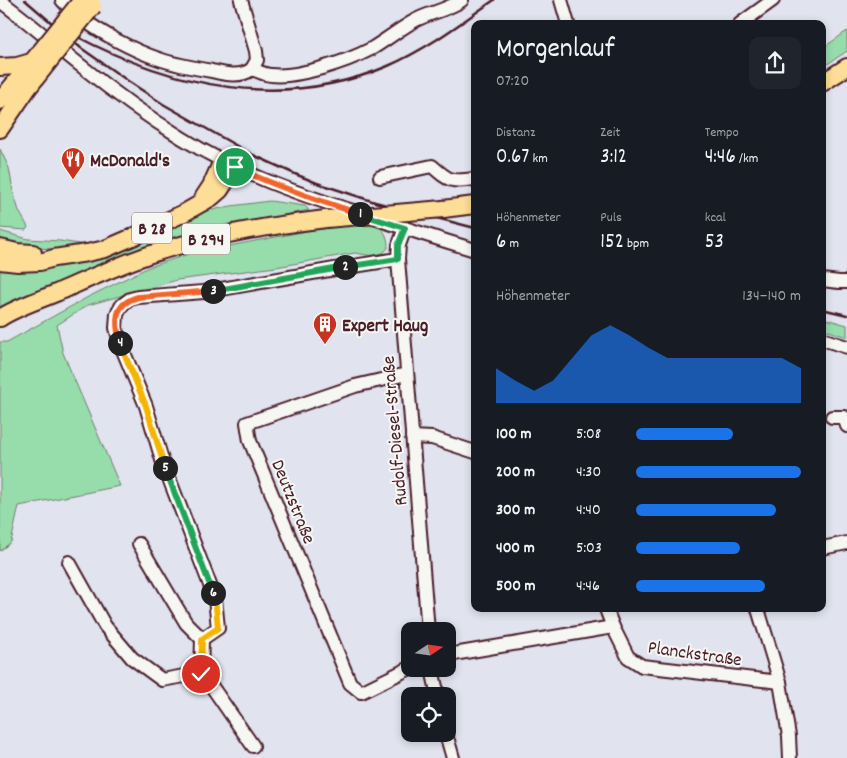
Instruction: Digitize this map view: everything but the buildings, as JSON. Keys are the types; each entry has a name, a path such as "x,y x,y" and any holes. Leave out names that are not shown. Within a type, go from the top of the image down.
{"main road":[{"path":"0,101 91,2"},
{"path":"0,68 17,66 40,58"},
{"path":"0,129 28,88 40,58"},
{"path":"826,80 847,67"},
{"name":"B 28","path":"0,261 18,263 40,262 105,249 184,213 212,197 220,190 228,164"},
{"name":"B 294","path":"0,318 11,311 91,277 154,253 205,240 287,224 471,206"},
{"name":"B 28","path":"0,248 54,258"},
{"name":"B 294","path":"0,328 39,300"}],"street":[{"path":"62,0 77,15 114,39 158,58 189,67 236,75 247,73 252,69 257,60 241,0"},
{"path":"252,69 269,75 289,75 322,68 369,50 417,19 454,6 462,0"},
{"path":"561,0 567,20"},
{"path":"746,20 773,0"},
{"path":"0,1 131,104 182,138 228,164 265,181 303,195 471,249"},
{"path":"380,177 432,166 446,179 459,181 471,180"},
{"name":"Rudolf-Diesel-Straße","path":"405,228 398,245 398,259 427,622"},
{"path":"202,639 218,628 215,598 162,460 146,406 120,344 116,328 117,314 122,305 130,299 138,297 204,292 398,259"},
{"path":"826,280 847,282"},
{"path":"826,340 847,347"},
{"name":"Deutzstraße","path":"401,672 361,692 350,683 250,441 247,423 355,386 407,374"},
{"path":"832,417 844,417 847,426"},
{"path":"412,437 432,438 471,451"},
{"path":"826,547 847,543"},
{"path":"139,544 186,624 202,639 201,674 253,746"},
{"path":"69,562 105,626 132,658 162,680 201,674"},
{"name":"Planckstraße","path":"607,612 628,657 642,666 780,682"},
{"path":"759,612 780,682 789,736 790,758"},
{"path":"456,654 613,627"},
{"path":"448,742 453,758"}],"green space":[{"path":"847,31 847,51 826,65 826,46"},
{"path":"0,149 9,168 19,211 28,227 26,230 0,228"},
{"path":"270,201 305,206 309,210 216,229 132,252 0,307 0,265 161,228 203,212"},
{"path":"352,225 379,226 386,236 388,248 383,253 373,256 355,253 276,267 177,280 88,305 57,325 63,353 120,486 19,506 11,542 0,551 0,342 7,342 88,297 149,267 195,252 307,231"},
{"path":"0,231 28,239 86,245 75,250 0,244"},
{"path":"826,319 847,325 847,337 826,330"}],"railway":[{"path":"25,0 81,48 128,81 163,104 251,154 317,183 375,202 471,227"},
{"path":"74,35 111,53 188,80 228,87 268,90 308,87 348,80 388,66 443,36 494,0"},
{"path":"826,310 847,315"}],"place":[{"name":"McDonald's","path":"73,180"},
{"name":"Expert Haug","path":"325,345"}],"route":[{"path":"201,674 202,639 218,628 215,598 162,460 146,406 120,344 116,328 117,314 122,305 130,299 138,297 204,292 398,259 398,245 405,228 303,195 265,181 235,167"}]}
